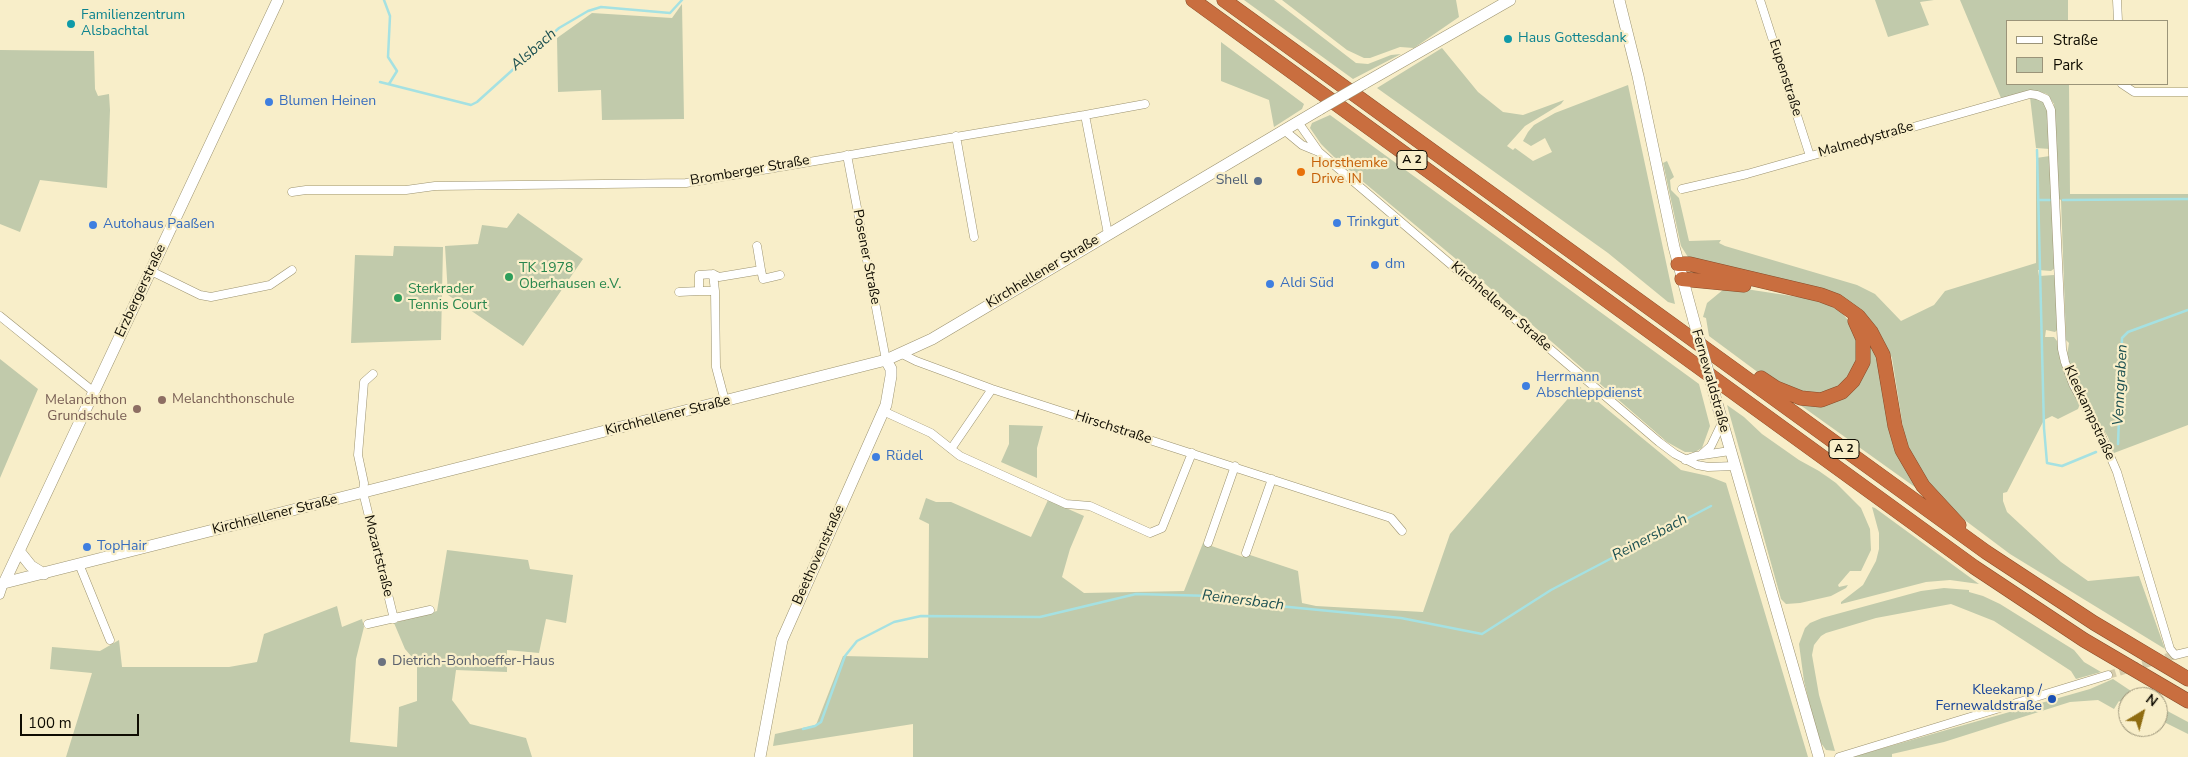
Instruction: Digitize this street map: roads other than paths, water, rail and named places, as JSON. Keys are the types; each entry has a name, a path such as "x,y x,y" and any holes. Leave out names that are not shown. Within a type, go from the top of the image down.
{"highway":[{"name":"A 2","path":"1193,0 1974,567 2084,640 2188,700"},
{"name":"A 2","path":"1224,0 1986,552 2094,623 2188,679"},
{"path":"1678,264 1690,264 1821,295 1838,301 1858,316 1871,332 1883,355 1894,426 1907,460 1933,498 1986,552"},
{"path":"1682,279 1768,289 1816,298 1833,304 1848,314 1858,325 1863,339 1864,357 1856,377 1842,392 1826,399 1811,400 1794,396 1776,388 1716,346 1702,346"}],"main road":[{"name":"Erzbergerstraße","path":"2,583 278,0"},
{"name":"Kirchhellener Straße","path":"2,583 44,574 725,401 886,360 902,354 932,339 1284,130 1510,0"},
{"name":"Fernewaldstraße","path":"1619,0 1638,76 1678,264 1734,466 1819,757"},
{"name":"Beethovenstraße","path":"760,757 782,640 883,411 891,376 891,368 886,360"},
{"path":"19,550 31,566 44,574"}],"street":[{"name":"Eupenstraße","path":"1760,0 1810,156"},
{"path":"2118,0 2118,20"},
{"path":"2123,85 2134,92 2188,92"},
{"name":"Malmedystraße","path":"1682,190 2030,94 2041,96 2047,101"},
{"name":"Kleekampstraße","path":"2047,101 2051,110 2062,349 2073,384 2104,440 2114,465 2170,649 2175,656 2188,652"},
{"name":"Bromberger Straße","path":"292,192 306,190 406,190 420,187 445,186 686,183 956,136 1085,116 1145,104"},
{"path":"1085,116 1108,234"},
{"name":"Kirchhellener Straße","path":"1298,122 1319,152 1659,442 1685,460 1708,467 1734,466"},
{"name":"Kirchhellener Straße","path":"1284,130 1302,145 1319,152"},
{"path":"956,136 974,237"},
{"name":"Posener Straße","path":"847,155 886,360"},
{"path":"757,246 763,279 780,275"},
{"path":"150,271 200,295 211,297 270,285 292,270"},
{"path":"699,291 699,275 713,274 719,277 761,270"},
{"path":"713,274 716,367 725,401"},
{"path":"679,292 715,291"},
{"path":"0,316 94,392"},
{"name":"Hirschstraße","path":"902,354 916,361 992,388 1392,518 1402,530"},
{"name":"Mozartstraße","path":"372,374 364,382 358,449 364,482 363,492 394,619"},
{"path":"951,449 992,388"},
{"path":"883,411 932,433 960,456 1066,504 1090,506 1150,533 1162,528 1192,453"},
{"path":"1702,455 1711,446 1722,423"},
{"path":"1685,460 1702,455 1730,451"},
{"path":"1208,543 1235,466"},
{"path":"1246,553 1272,478"},
{"path":"79,564 110,640"},
{"path":"0,595 2,583"},
{"path":"368,624 430,610"},
{"path":"1839,757 2108,675"}],"waterway":[{"name":"Alsbach","path":"384,0 390,16 388,57 397,71 389,84"},
{"name":"Alsbach","path":"380,82 471,105 477,102 559,28 588,11 601,7 670,13 682,0"},
{"path":"2037,150 2044,428 2047,463 2062,466 2096,452"},
{"path":"2063,200 2188,199"},
{"path":"2038,200 2051,200"},
{"name":"Venngraben","path":"2118,444 2122,338 2128,332 2188,310"},
{"name":"Reinersbach","path":"803,729 815,726 821,722 845,656 857,641 894,622 921,616 1040,617 1136,594 1212,596 1258,604 1401,618 1482,634 1551,590 1711,506"}],"tunnel":[{"path":"2108,675 2175,655"}],"place":[{"name":"Familienzentrum Alsbachtal","path":"71,24"},
{"name":"Haus Gottesdank","path":"1508,39"},
{"name":"Blumen Heinen","path":"269,102"},
{"name":"Horsthemke Drive IN","path":"1301,172"},
{"name":"Shell","path":"1258,181"},
{"name":"Trinkgut","path":"1337,223"},
{"name":"Autohaus Paaßen","path":"93,225"},
{"name":"dm","path":"1375,265"},
{"name":"TK 1978 Oberhausen e.V.","path":"509,277"},
{"name":"Aldi Süd","path":"1270,284"},
{"name":"Sterkrader Tennis Court","path":"398,298"},
{"name":"Herrmann Abschleppdienst","path":"1526,386"},
{"name":"Melanchthonschule","path":"162,400"},
{"name":"Melanchthon Grundschule","path":"137,409"},
{"name":"Rüdel","path":"876,457"},
{"name":"TopHair","path":"87,547"},
{"name":"Dietrich-Bonhoeffer-Haus","path":"382,662"},
{"name":"Kleekamp / Fernewaldstraße","path":"2052,699"}]}
